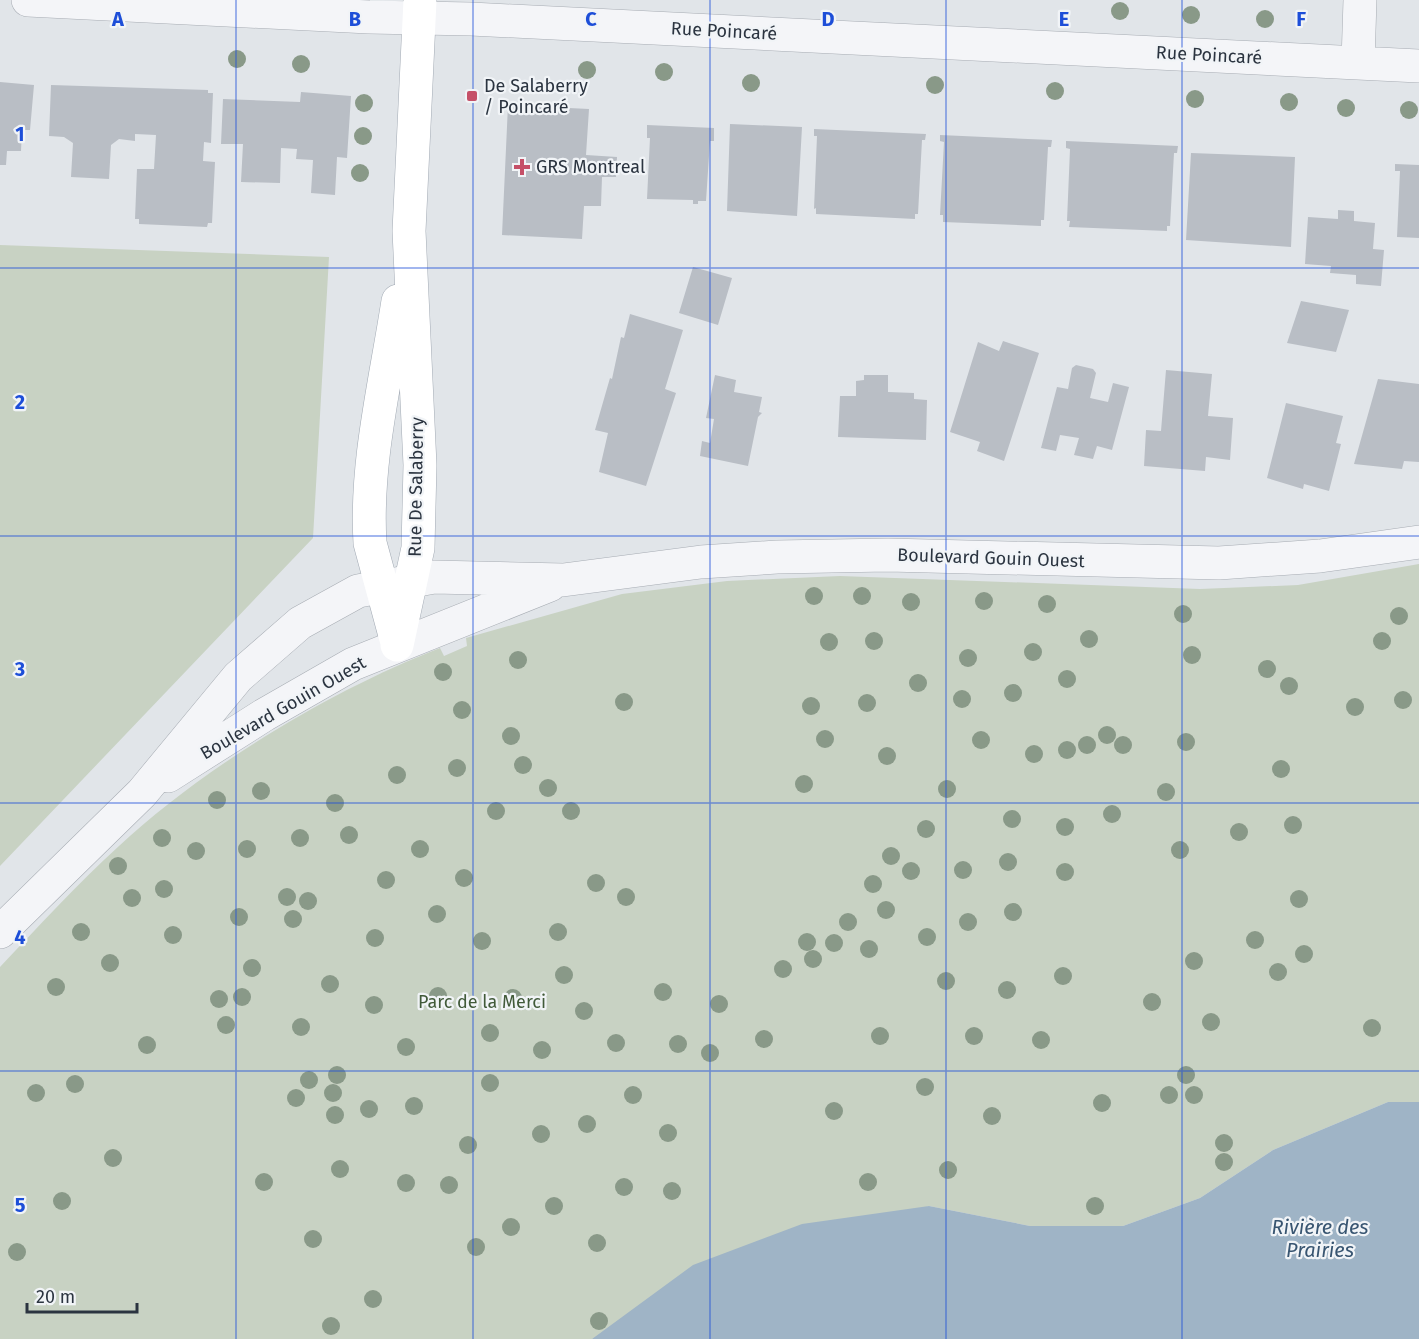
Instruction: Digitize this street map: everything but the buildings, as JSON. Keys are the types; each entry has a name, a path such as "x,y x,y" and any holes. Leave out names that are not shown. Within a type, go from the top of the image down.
{"main road":[{"name":"Rue De Salaberry","path":"396,583 418,548 420,465 409,231 420,9"},
{"name":"Rue De Salaberry","path":"397,645 396,583 370,543 373,463 409,231"}],"street":[{"name":"Rue Poincaré","path":"28,0 420,9 1419,66"},
{"path":"1358,62 1360,0"},
{"name":"Boulevard Gouin Ouest","path":"0,932 142,793 238,677 281,638 340,600 396,583 434,577 563,580 701,562 777,557 888,555 1219,563 1320,556 1419,542"},
{"name":"Boulevard Gouin Ouest","path":"142,793 292,698 353,664 563,580"}],"green space":[{"path":"0,245 329,257 313,538 0,866"},
{"name":"Parc de la Merci","path":"1419,564 1419,1102 1388,1102 1273,1150 1200,1198 1123,1226 1030,1226 929,1206 592,1339 0,1339 0,967 88,875 153,817 229,760 313,708 398,665 440,648 444,656 467,646 466,638 622,594 727,581 840,576 1200,589 1298,585"}],"water":[{"name":"Rivière des Prairies","path":"1388,1102 1419,1102 1419,1339 592,1339 693,1265 802,1224 929,1206 1030,1226 1123,1226 1200,1198 1273,1150"}],"place":[{"name":"De Salaberry / Poincaré","path":"472,96"},
{"name":"GRS Montreal","path":"522,167"}]}
